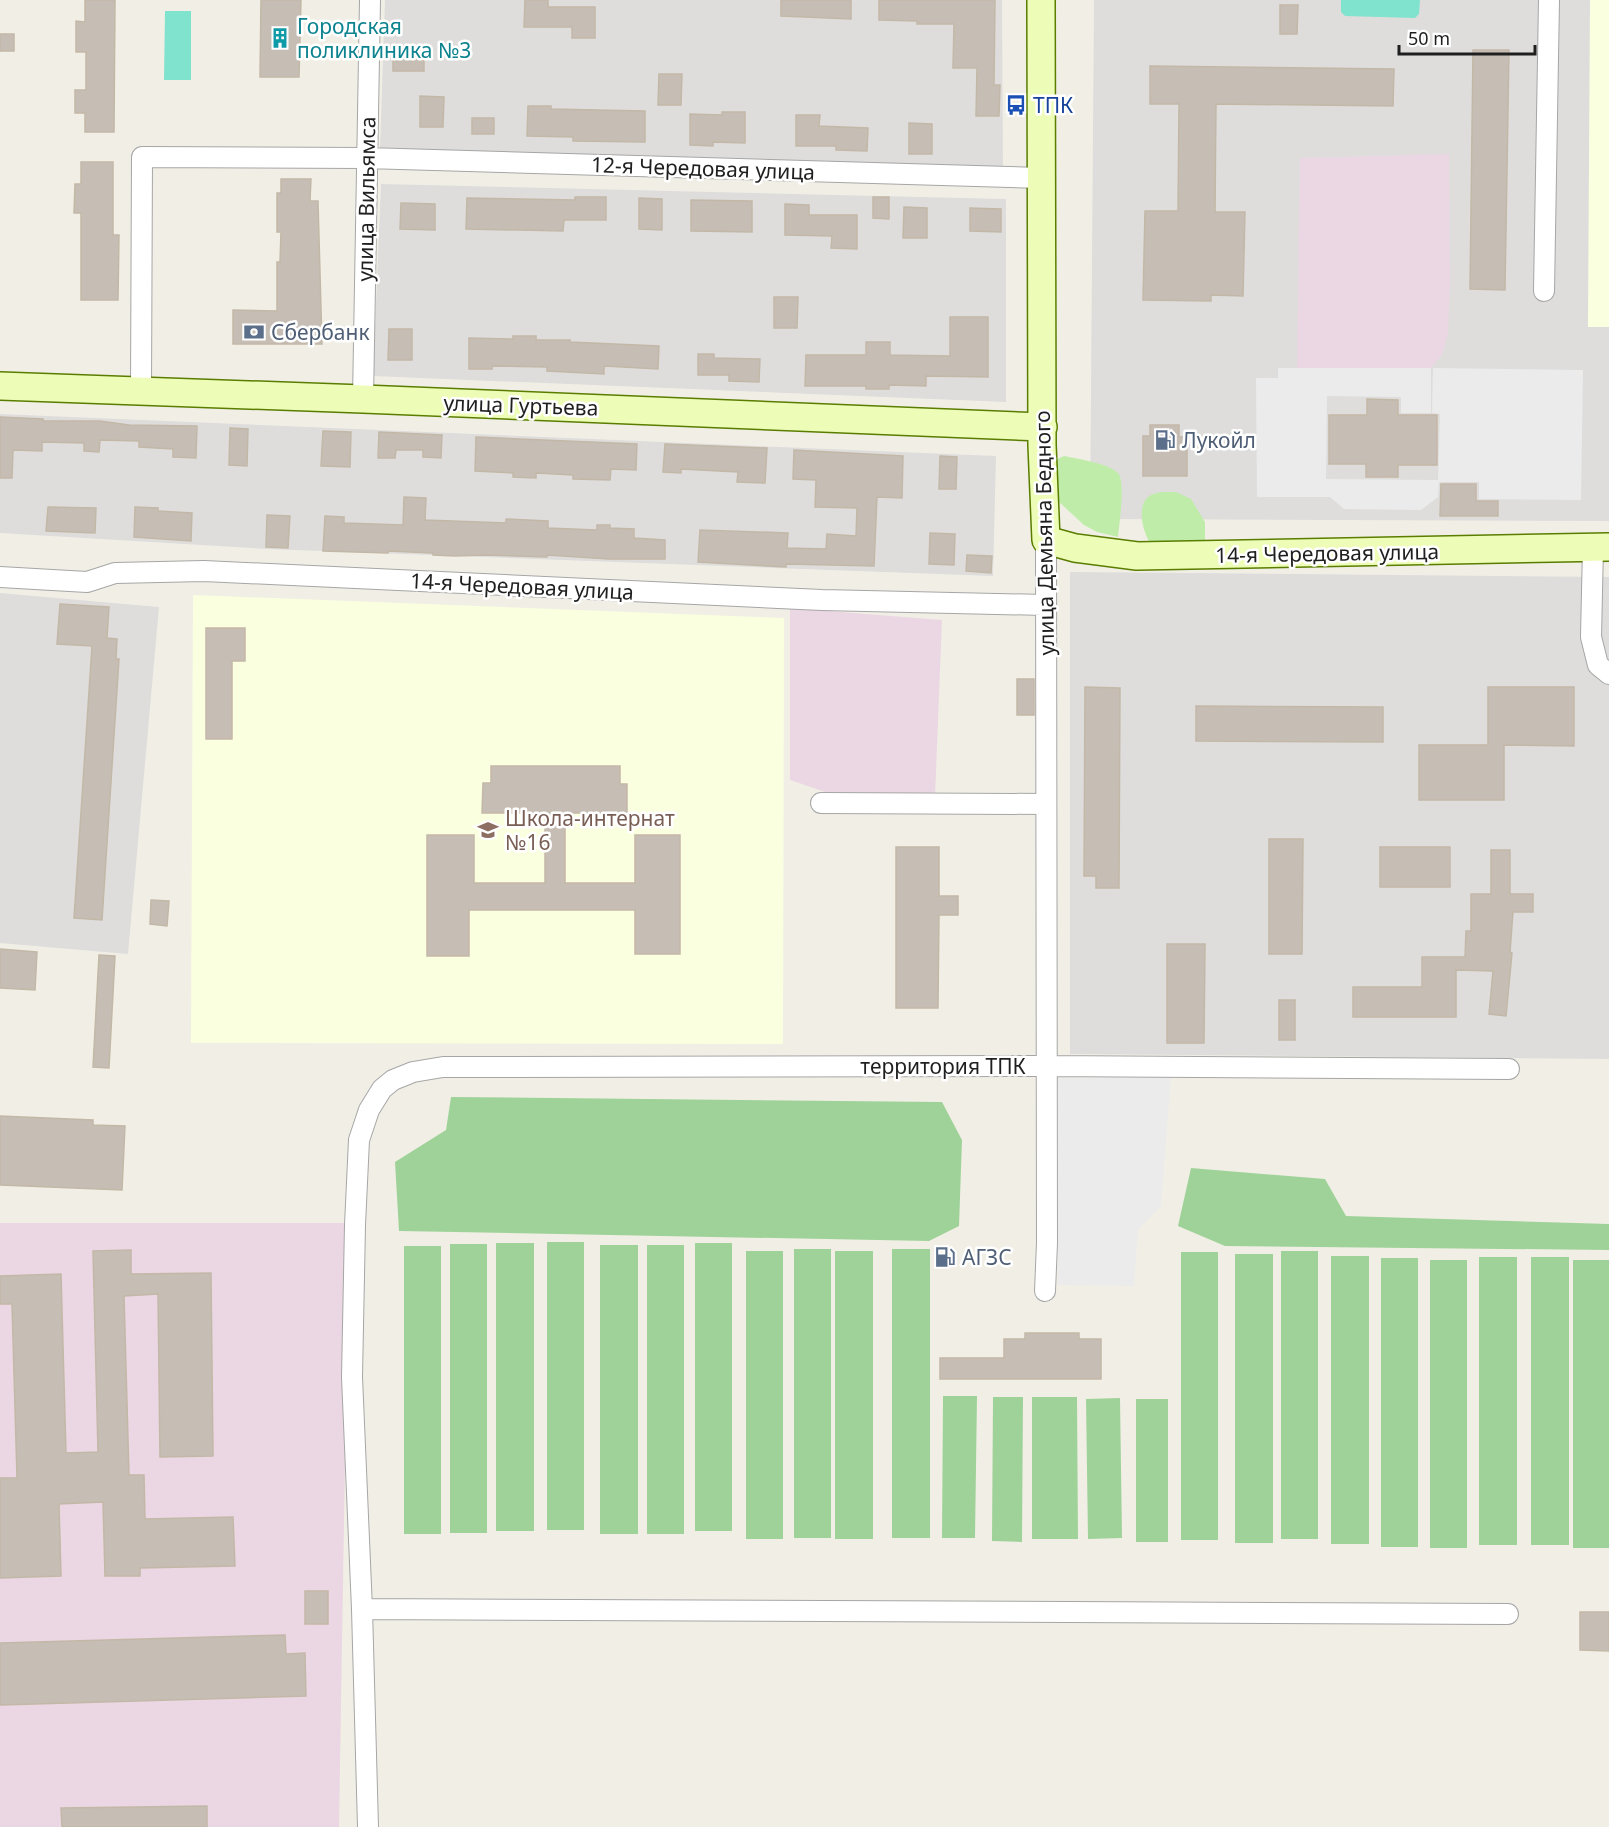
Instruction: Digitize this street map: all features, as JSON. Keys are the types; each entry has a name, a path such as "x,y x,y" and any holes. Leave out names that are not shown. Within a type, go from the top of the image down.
{"main road":[{"name":"улица Демьяна Бедного","path":"1041,0 1042,427 1046,540"},
{"name":"улица Гуртьева","path":"0,386 1042,427"},
{"name":"14-я Чередовая улица","path":"1046,540 1075,548 1137,556 1601,547"}],"street":[{"name":"улица Вильямса","path":"363,399 370,0"},
{"path":"1544,291 1549,0"},
{"name":"12-я Чередовая улица","path":"141,391 142,158 366,158 1040,178"},
{"name":"улица Демьяна Бедного","path":"1045,1291 1047,1243 1046,540"},
{"path":"1601,547 1591,637 1598,665 1609,674"},
{"name":"14-я Чередовая улица","path":"0,577 87,582 115,573 204,571 822,600 1045,605"},
{"path":"821,804 1046,804"},
{"name":"территория ТПК","path":"362,1609 352,1377 359,1140 369,1110 382,1089 393,1080 413,1072 442,1066 1509,1069"},
{"path":"368,1827 362,1609 1508,1614"}],"shaded area":[{"path":"385,0 1002,0 1003,171 380,149"},
{"path":"1094,0 1609,0 1609,521 1090,519"},
{"path":"1341,0 1420,0 1419,14 1415,18 1345,16 1341,12"},
{"path":"1590,0 1609,0 1609,327 1588,327"},
{"path":"165,11 191,11 191,80 164,80"},
{"path":"1449,154 1450,281 1448,334 1442,355 1431,368 1297,368 1300,158"},
{"path":"381,184 1006,199 1006,402 373,376"},
{"path":"1278,368 1431,368 1431,413 1401,413 1401,397 1327,396 1326,479 1438,480 1440,414 1432,413 1433,368 1583,370 1581,500 1479,499 1479,482 1439,482 1438,497 1421,510 1344,509 1330,497 1257,497 1256,378 1278,378"},
{"path":"0,414 996,456 993,576 267,549 0,533"},
{"path":"1070,572 1609,577 1609,1059 1070,1054"},
{"path":"0,593 159,607 128,954 0,943"},
{"name":"Школа-интернат №16","path":"193,595 784,618 783,1044 191,1043"},
{"path":"790,608 942,620 935,797 840,797 790,780"},
{"path":"1171,1077 1161,1206 1138,1230 1134,1286 1058,1285 1057,1078"},
{"path":"0,1223 349,1223 339,1827 0,1827"}],"green space":[{"path":"1064,456 1100,464 1118,473 1122,494 1118,537 1097,532 1084,525 1059,502 1052,489 1055,460"},
{"path":"1176,492 1191,499 1205,522 1205,541 1149,541 1144,530 1143,504 1151,495"},
{"path":"451,1097 942,1102 962,1140 959,1226 929,1241 399,1231 395,1162 446,1130"},
{"path":"1191,1168 1325,1179 1346,1216 1609,1224 1609,1250 1225,1246 1178,1226"},
{"path":"547,1242 584,1242 584,1530 547,1530"},
{"path":"496,1243 534,1243 534,1531 496,1531"},
{"path":"695,1243 732,1243 732,1531 695,1531"},
{"path":"450,1244 487,1244 487,1533 450,1533"},
{"path":"600,1245 638,1245 638,1534 600,1534"},
{"path":"647,1245 684,1245 684,1534 647,1534"},
{"path":"404,1246 441,1246 441,1534 404,1534"},
{"path":"794,1249 831,1249 831,1538 794,1538"},
{"path":"892,1249 930,1249 930,1538 892,1538"},
{"path":"746,1251 783,1251 783,1539 746,1539"},
{"path":"835,1251 873,1251 873,1539 835,1539"},
{"path":"1281,1251 1318,1251 1318,1539 1281,1539"},
{"path":"1181,1252 1218,1252 1218,1540 1181,1540"},
{"path":"1235,1254 1273,1254 1273,1543 1235,1543"},
{"path":"1331,1256 1369,1256 1369,1544 1331,1544"},
{"path":"1479,1257 1517,1257 1517,1545 1479,1545"},
{"path":"1531,1257 1569,1257 1569,1545 1531,1545"},
{"path":"1381,1258 1418,1258 1418,1547 1381,1547"},
{"path":"1430,1260 1467,1260 1467,1548 1430,1548"},
{"path":"1573,1260 1609,1260 1609,1548 1573,1548"},
{"path":"943,1396 977,1396 975,1538 942,1538"},
{"path":"993,1397 1023,1397 1022,1542 992,1541"},
{"path":"1032,1397 1077,1397 1078,1539 1032,1539"},
{"path":"1120,1398 1122,1538 1088,1539 1086,1399"},
{"path":"1136,1399 1168,1399 1168,1542 1136,1542"}],"building":[{"path":"85,0 115,0 114,132 85,132 85,113 75,113 75,90 86,90 86,52 76,52 76,21 85,22"},
{"name":"Городская поликлиника №3","path":"261,0 301,0 299,77 260,77"},
{"path":"525,0 548,0 548,7 595,7 595,38 572,38 572,27 524,27"},
{"path":"781,0 851,0 851,19 781,16"},
{"path":"879,0 995,0 994,85 1000,85 999,116 976,116 977,68 953,68 954,24 917,24 917,21 879,20"},
{"path":"1280,5 1298,5 1297,34 1280,34"},
{"path":"0,34 14,34 14,51 0,51"},
{"path":"393,48 424,48 424,71 393,71"},
{"path":"1473,50 1509,50 1505,290 1470,289"},
{"path":"1150,66 1394,69 1393,106 1216,104 1215,212 1245,212 1243,296 1211,295 1211,301 1143,300 1145,211 1178,211 1179,104 1150,104"},
{"path":"659,74 682,74 681,105 658,105"},
{"path":"420,96 444,97 443,127 420,127"},
{"path":"528,106 551,106 551,109 645,111 645,142 573,141 573,137 527,136"},
{"path":"722,112 745,112 745,143 713,142 713,146 690,145 690,114 722,115"},
{"path":"796,115 820,115 819,126 868,128 867,151 836,150 836,146 796,146"},
{"path":"472,118 494,118 494,134 472,134"},
{"path":"909,123 932,124 932,154 909,154"},
{"path":"81,162 113,162 113,235 119,235 118,300 81,300 81,213 74,213 75,184 81,184"},
{"path":"281,179 311,179 310,201 318,201 322,344 233,344 233,310 277,311 277,262 280,262 281,232 277,232 277,193 281,193"},
{"path":"575,197 606,197 606,220 564,220 563,231 466,229 467,198 575,200"},
{"path":"873,197 889,197 889,219 873,218"},
{"path":"639,198 662,199 662,230 639,229"},
{"path":"691,200 752,201 752,232 691,231"},
{"path":"401,203 435,204 435,230 400,229"},
{"path":"785,204 809,205 809,215 857,215 857,249 831,248 832,236 785,235"},
{"path":"904,207 927,208 927,238 903,238"},
{"path":"970,208 1001,209 1001,232 970,231"},
{"path":"774,297 798,297 797,328 774,328"},
{"path":"950,317 988,317 988,377 926,376 926,386 889,385 889,389 866,389 866,386 805,386 806,355 866,355 866,342 890,342 890,355 950,356"},
{"path":"389,329 412,329 412,360 388,360"},
{"path":"513,336 536,336 536,340 659,346 658,369 604,366 604,374 547,371 547,367 492,366 492,369 469,369 469,338 513,339"},
{"path":"698,354 714,354 714,358 760,359 759,382 729,381 729,375 698,375"},
{"path":"1367,399 1398,400 1398,415 1437,415 1437,465 1398,465 1398,477 1366,477 1366,464 1329,464 1329,415 1367,415"},
{"path":"0,417 43,419 43,421 100,421 129,425 197,426 196,458 173,457 173,449 139,447 139,441 100,440 99,452 84,451 84,443 42,442 42,451 13,450 12,478 0,478"},
{"path":"1150,425 1179,425 1179,437 1187,437 1187,476 1143,476 1143,436 1150,436"},
{"path":"230,428 248,429 247,466 229,465"},
{"path":"323,431 351,432 350,467 321,466"},
{"path":"379,432 442,435 441,458 423,457 423,450 396,450 395,458 378,458"},
{"path":"476,437 637,444 636,470 611,469 610,480 573,479 573,475 536,473 536,478 513,477 513,473 475,471"},
{"path":"665,444 767,448 765,483 737,482 738,472 681,469 681,473 663,472"},
{"path":"794,450 903,456 902,498 877,497 874,566 786,564 786,567 698,562 700,530 788,533 787,548 826,549 827,534 856,536 857,508 815,507 816,480 793,479"},
{"path":"940,456 957,457 956,489 939,489"},
{"path":"1441,484 1476,484 1476,501 1498,501 1498,516 1440,516"},
{"path":"404,497 426,498 425,520 506,523 506,519 548,521 548,528 597,530 597,525 610,525 610,528 634,529 634,538 665,540 665,559 609,559 547,555 547,557 455,556 388,551 388,553 323,551 325,516 344,517 344,523 403,525"},
{"path":"48,507 96,508 95,533 46,531"},
{"path":"135,507 192,513 191,541 134,537"},
{"path":"267,515 290,516 288,548 266,547"},
{"path":"930,533 955,534 954,565 929,564"},
{"path":"967,555 992,556 991,573 966,571"},
{"path":"60,604 109,607 107,638 117,639 116,659 119,659 102,920 74,918 92,646 57,644"},
{"path":"206,628 245,628 245,661 232,661 232,739 206,739"},
{"path":"1017,679 1034,679 1034,715 1017,715"},
{"path":"1085,687 1120,688 1119,888 1096,888 1096,876 1084,876"},
{"path":"1488,687 1574,687 1574,746 1504,745 1504,800 1419,800 1419,745 1488,745"},
{"path":"1196,706 1383,707 1383,742 1196,741"},
{"path":"491,766 620,766 620,784 627,784 627,813 565,813 565,883 635,883 635,835 680,835 680,954 635,954 635,910 469,910 469,956 427,956 427,835 474,835 474,883 545,883 545,813 482,813 483,783 491,783"},
{"path":"1269,839 1303,839 1302,954 1269,954"},
{"path":"896,847 939,847 939,896 958,896 958,915 939,915 938,1008 896,1008"},
{"path":"1380,847 1450,847 1450,887 1380,887"},
{"path":"1491,850 1510,850 1510,894 1533,894 1533,912 1513,912 1506,1016 1489,1014 1493,971 1456,970 1456,1017 1353,1017 1353,987 1422,987 1422,957 1465,957 1466,931 1471,931 1471,894 1491,894"},
{"path":"151,900 169,901 167,926 150,924"},
{"path":"1167,944 1205,944 1204,1043 1167,1043"},
{"path":"0,949 37,952 35,990 0,988"},
{"path":"99,955 115,956 109,1068 93,1067"},
{"path":"1279,1000 1295,1000 1295,1040 1279,1040"},
{"path":"0,1116 93,1120 93,1125 125,1126 122,1190 0,1185"},
{"path":"131,1250 131,1274 211,1273 213,1456 160,1457 158,1294 124,1296 129,1475 144,1475 145,1519 233,1517 235,1566 140,1568 140,1576 105,1576 103,1502 59,1504 61,1576 0,1578 0,1478 17,1478 12,1304 0,1304 0,1276 61,1274 66,1453 98,1452 93,1251"},
{"path":"1025,1333 1079,1333 1079,1339 1101,1339 1101,1379 940,1379 940,1358 1004,1358 1004,1339 1025,1339"},
{"path":"305,1591 328,1591 328,1624 305,1624"},
{"path":"1580,1612 1609,1612 1609,1651 1580,1650"},
{"path":"285,1635 286,1654 305,1653 306,1696 0,1705 0,1643"},
{"path":"207,1806 207,1827 62,1827 61,1808"}],"place":[{"name":"Городская поликлиника №3","path":"280,38"},
{"name":"ТПК","path":"1016,105"},
{"name":"Сбербанк","path":"254,332"},
{"name":"Лукойл","path":"1165,440"},
{"name":"Школа-интернат №16","path":"488,830"},
{"name":"АГЗС","path":"945,1257"}]}
